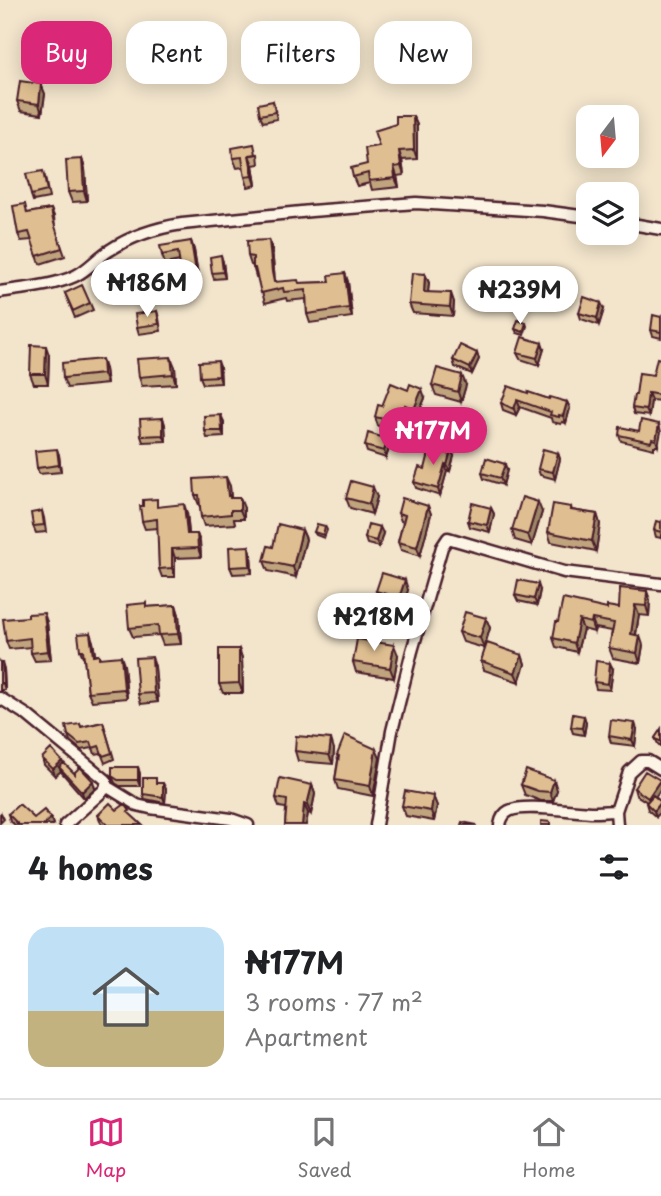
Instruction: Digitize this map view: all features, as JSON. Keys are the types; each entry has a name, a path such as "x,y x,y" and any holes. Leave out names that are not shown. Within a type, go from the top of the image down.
{"street":[{"path":"0,292 60,281 77,275 110,250 138,234 183,224 416,204 576,215"},
{"path":"639,225 661,229"},
{"path":"376,825 392,731 412,651 442,547 448,538 564,572 661,584"},
{"path":"0,698 27,715 106,780 106,786 65,825"},
{"path":"617,825 616,811 629,772 641,761 648,761 661,769"},
{"path":"106,786 137,805 231,819 248,825"},
{"path":"500,825 507,812 516,809 543,808 595,813 616,811"}],"building":[{"path":"20,81 21,84 41,84 39,104 17,101"},
{"path":"273,101 275,112 260,115 258,104"},
{"path":"396,116 413,116 414,150 399,151 401,166 394,167 395,178 369,181 368,173 353,177 351,168 367,164 365,148 379,146 374,131 396,124"},
{"path":"254,144 256,154 249,155 253,176 245,177 242,157 233,158 232,148"},
{"path":"82,159 84,191 68,192 66,160"},
{"path":"43,171 47,191 31,195 26,174"},
{"path":"25,204 27,213 51,209 62,248 37,256 29,232 18,234 13,206"},
{"path":"269,240 274,282 330,282 329,275 345,273 349,308 307,314 306,290 284,292 283,288 261,293 253,268 253,257 248,256 247,241"},
{"path":"191,241 196,272 181,274 178,252 162,255 160,246"},
{"path":"221,255 223,272 212,273 210,257"},
{"path":"412,273 425,274 424,292 451,293 450,307 409,304"},
{"path":"82,285 90,303 73,311 65,293"},
{"path":"584,297 601,303 597,318 579,313"},
{"path":"157,311 159,324 137,327 135,314"},
{"path":"653,315 661,317 661,332 651,330"},
{"path":"518,320 526,323 523,332 515,329"},
{"path":"522,337 542,343 537,358 517,353"},
{"path":"31,345 46,346 45,374 30,374"},
{"path":"460,345 477,353 470,368 453,360"},
{"path":"171,357 173,374 139,377 137,359"},
{"path":"657,358 661,359 661,395 648,393 646,410 632,408 639,373 653,375"},
{"path":"102,359 103,374 63,378 62,363"},
{"path":"218,361 219,376 200,377 199,362"},
{"path":"437,368 462,375 458,392 432,385"},
{"path":"391,383 408,390 410,384 422,389 414,409 405,405 401,423 375,417 378,405 382,406"},
{"path":"508,386 567,402 563,416 550,415 551,412 517,400 514,409 501,403"},
{"path":"221,415 222,431 205,431 204,416"},
{"path":"163,418 163,435 141,436 140,419"},
{"path":"641,420 659,424 656,440 652,439 651,442 619,435 620,427 639,431"},
{"path":"368,433 388,439 384,451 365,446"},
{"path":"431,445 451,450 438,489 414,482 419,467 425,469"},
{"path":"57,449 59,465 37,468 35,451"},
{"path":"543,449 558,453 553,472 538,469"},
{"path":"486,458 505,464 500,478 482,473"},
{"path":"226,477 228,496 240,498 240,510 231,510 231,514 201,517 194,479"},
{"path":"351,481 373,487 369,504 346,498"},
{"path":"522,497 538,502 528,535 512,530"},
{"path":"402,498 428,506 417,547 398,542 405,515 398,513"},
{"path":"157,499 157,507 184,504 187,534 197,534 198,548 172,549 172,568 159,569 157,519 142,521 140,506 143,506 143,500"},
{"path":"472,503 491,508 487,525 468,521"},
{"path":"553,504 597,514 592,541 548,532"},
{"path":"42,511 44,525 33,526 31,513"},
{"path":"656,521 661,522 661,532 654,530"},
{"path":"278,524 302,530 293,567 264,561 268,546 273,547"},
{"path":"317,524 325,526 323,535 314,532"},
{"path":"368,524 380,527 376,541 365,538"},
{"path":"249,546 250,566 230,567 229,547"},
{"path":"382,573 405,580 399,598 376,591"},
{"path":"518,580 538,584 534,599 515,595"},
{"path":"620,588 647,591 646,606 635,605 631,634 640,636 637,653 609,648 614,623 592,619 591,623 579,620 574,643 553,638 563,599 607,609 607,606 619,608"},
{"path":"146,603 146,607 176,605 178,634 159,635 158,625 129,628 127,605"},
{"path":"465,612 486,618 480,638 459,632"},
{"path":"44,613 48,651 31,653 30,638 6,641 3,619"},
{"path":"90,633 93,656 121,656 124,689 88,692 83,650 80,650 78,634"},
{"path":"357,639 394,645 390,668 353,662"},
{"path":"487,643 522,655 515,673 481,661"},
{"path":"219,649 239,649 239,683 219,684"},
{"path":"152,657 154,693 138,694 135,658"},
{"path":"596,661 610,663 608,684 594,682"},
{"path":"0,662 3,683 0,684"},
{"path":"573,714 584,716 582,728 571,727"},
{"path":"611,720 635,723 632,740 609,736"},
{"path":"103,722 112,753 103,756 99,746 93,748 91,742 79,744 68,735 66,726 80,724 81,727"},
{"path":"661,729 661,742 655,738"},
{"path":"345,735 376,749 370,786 335,780 337,755"},
{"path":"296,736 331,739 329,755 295,751"},
{"path":"51,749 62,761 53,769 42,758"},
{"path":"64,763 75,774 80,767 93,781 82,792 59,767"},
{"path":"112,767 138,767 138,780 118,780 112,776"},
{"path":"526,770 554,780 550,792 521,785"},
{"path":"645,771 660,780 648,798 634,788"},
{"path":"143,778 156,778 156,783 163,783 163,797 143,794"},
{"path":"280,778 312,785 307,805 304,804 302,825 285,825 287,800 276,798"},
{"path":"405,791 433,796 431,811 402,806"},
{"path":"653,795 661,802 654,811 646,803"},
{"path":"110,803 117,810 125,804 130,811 128,812 142,825 108,825 98,815"},
{"path":"19,804 34,818 44,810 51,818 43,825 17,825 8,814"},
{"path":"541,821 550,822 550,825 541,825"}]}
